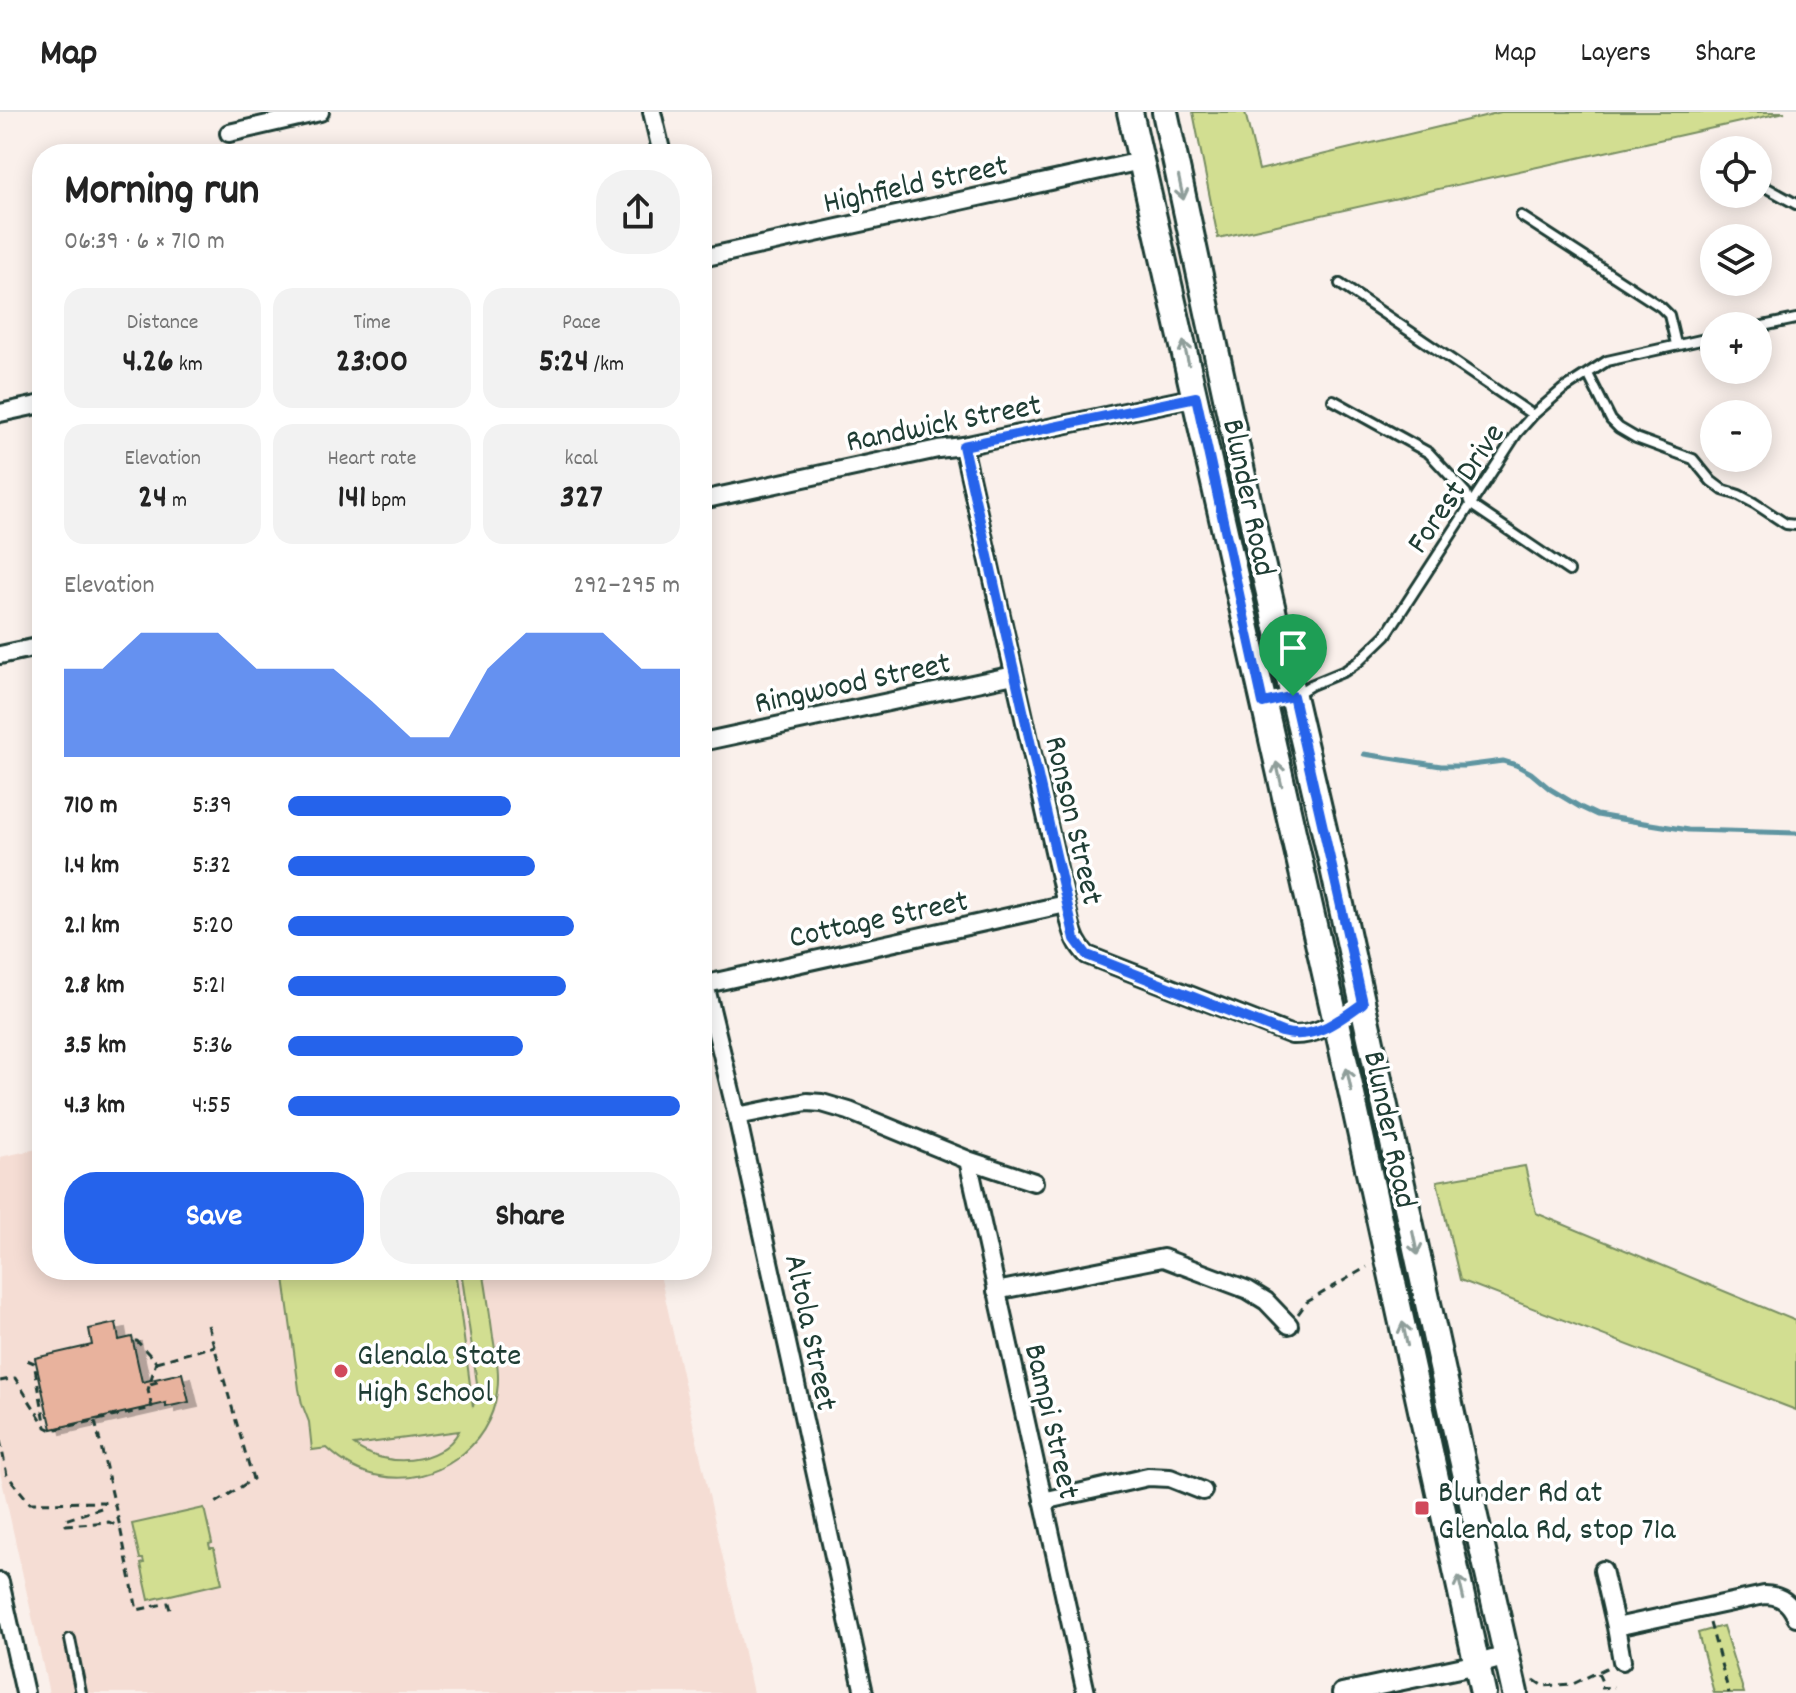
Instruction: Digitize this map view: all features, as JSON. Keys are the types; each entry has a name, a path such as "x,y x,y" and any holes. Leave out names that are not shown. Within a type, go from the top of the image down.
{"main road":[{"name":"Blunder Road","path":"1130,112 1336,1022 1483,1693"},
{"name":"Blunder Road","path":"1165,112 1254,531 1363,1003 1462,1459 1507,1656 1521,1684"}],"street":[{"path":"229,133 268,118 320,112"},
{"path":"652,112 660,144"},
{"name":"Highfield Street","path":"712,256 1141,161"},
{"name":"Randwick Street","path":"712,498 1196,397"},
{"path":"0,413 32,406"},
{"name":"Ronson Street","path":"963,446 1075,939 1087,955 1292,1035 1303,1036 1336,1022 1363,1003"},
{"path":"0,655 32,651"},
{"name":"Ringwood Street","path":"712,740 1014,675"},
{"name":"Cottage Street","path":"712,983 1066,904"},
{"name":"Altola Street","path":"712,1017 737,1116 864,1693"},
{"path":"737,1116 807,1102 822,1103 968,1160 1034,1182"},
{"name":"Bampi Street","path":"968,1160 1086,1693"},
{"path":"996,1291 1163,1258 1248,1290 1266,1301 1289,1325"},
{"path":"1043,1501 1148,1477 1170,1478 1203,1491"},
{"path":"1603,1570 1622,1661"},
{"path":"0,1582 25,1693"},
{"path":"1616,1627 1764,1595 1787,1602 1796,1617"},
{"path":"1342,1693 1507,1656"}],"lane":[{"path":"1772,191 1796,204"},
{"path":"1521,216 1661,307 1669,315 1676,344"},
{"path":"1340,284 1533,415"},
{"path":"1772,324 1796,319"},
{"name":"Forest Drive","path":"1263,703 1293,696 1345,671 1386,635 1517,433 1562,390 1607,361 1700,340"},
{"path":"1588,374 1611,420 1619,428 1636,438 1693,459 1723,490 1739,495 1786,524 1796,525"},
{"path":"1333,400 1429,453 1466,493 1470,504 1569,571"},
{"path":"70,1639 81,1693"}],"path":[{"path":"1289,1325 1307,1302 1367,1267"},
{"path":"208,1325 253,1479 214,1504"},
{"path":"133,1341 137,1341 156,1362"},
{"path":"156,1362 215,1346"},
{"path":"27,1360 34,1363 46,1427"},
{"path":"0,1381 15,1378 46,1427 52,1430 152,1408 146,1391 156,1362"},
{"path":"150,1384 161,1381"},
{"path":"95,1421 137,1610 168,1603 171,1613"},
{"path":"0,1440 7,1475 30,1503 104,1502 104,1507 65,1520 66,1525 109,1522 120,1527"},
{"path":"1704,1608 1714,1631 1729,1693"},
{"path":"1521,1684 1573,1684 1622,1661"},
{"path":"1598,1672 1602,1688 1614,1687"}],"shaded area":[{"name":"Glenala State High School","path":"32,1150 32,1280 661,1280 753,1693 49,1693 0,1472 0,1157"}],"green space":[{"path":"1193,112 1245,112 1259,170 1501,112 1785,112 1218,238"},
{"path":"1525,1166 1536,1213 1796,1321 1796,1410 1460,1280 1437,1181"},
{"path":"284,1280 456,1280 473,1407 477,1383 462,1280 484,1280 497,1364 497,1392 484,1430 456,1459 439,1469 401,1478 358,1470 327,1448 312,1450 309,1422 302,1404","holes":["459,1431 439,1451 411,1460 395,1460 366,1452 354,1445"]},
{"path":"204,1508 212,1543 209,1544 210,1548 214,1548 222,1583 149,1600 141,1564 144,1563 140,1559 132,1524"},
{"path":"1723,1626 1744,1693 1714,1693 1698,1633"}],"building":[{"path":"116,1323 119,1340 132,1337 142,1382 182,1373 189,1402 166,1407 166,1403 52,1429 35,1358 92,1345 89,1329"}],"waterway":[{"path":"1364,754 1441,766 1503,761 1531,773 1550,789 1597,815 1688,830 1796,833"}],"place":[{"name":"Glenala State High School","path":"341,1371"},
{"name":"Blunder Rd at Glenala Rd, stop 71a","path":"1422,1508"}],"route":[{"path":"1196,397 1263,703 1293,696 1363,1003 1336,1022 1303,1036 1282,1032 1087,955 1075,939 963,446 1196,397"}]}
